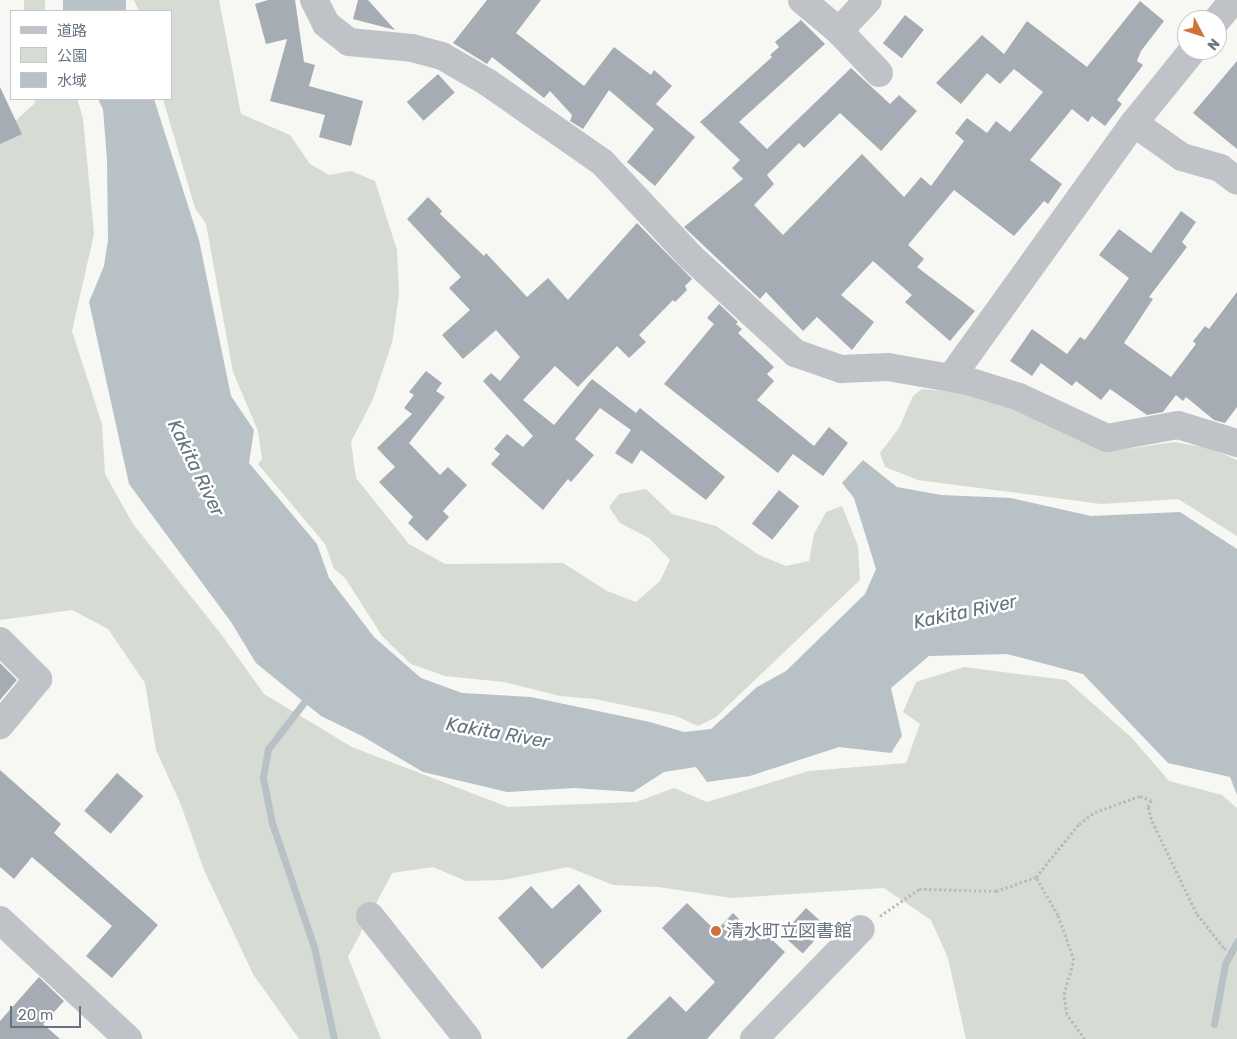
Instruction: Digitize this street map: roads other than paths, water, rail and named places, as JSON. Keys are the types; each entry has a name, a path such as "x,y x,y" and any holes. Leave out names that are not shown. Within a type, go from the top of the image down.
{"street":[{"path":"314,0 326,24 349,42 412,48 442,56 487,82 602,162 691,257 795,353 841,369 888,367 952,376 1019,397 1107,438 1178,425 1237,443"},
{"path":"802,0 839,31 879,73"},
{"path":"839,31 868,0"},
{"path":"1225,10 1233,0"},
{"path":"952,376 1134,123 1184,60"},
{"path":"1134,123 1182,158 1220,168 1237,181"},
{"path":"0,641 38,679 0,725"},
{"path":"370,916 468,1039"},
{"path":"0,920 128,1039"},
{"path":"754,1039 861,929"}],"water":[{"path":"63,0 126,0 126,10 63,10"},
{"name":"Kakita River","path":"98,100 154,100 199,240 231,396 254,430 249,463 317,544 329,578 374,637 421,678 462,693 531,697 650,722 684,732 711,729 757,687 786,671 865,594 876,569 854,498 842,483 863,460 897,487 941,495 1011,498 1091,516 1180,512 1237,549 1237,795 1230,777 1168,763 1083,674 1007,654 929,656 891,688 902,736 891,753 839,747 750,776 707,782 696,767 664,772 633,792 574,788 507,792 423,772 362,736 321,716 256,663 231,622 129,484 89,302 104,266 108,240 107,160 103,109"}],"waterway":[{"path":"308,697 268,749 263,778 272,823 314,947 334,1039"},
{"path":"1214,1024 1225,964 1237,941"}],"place":[{"name":"清水町立図書館","path":"716,931"}]}
